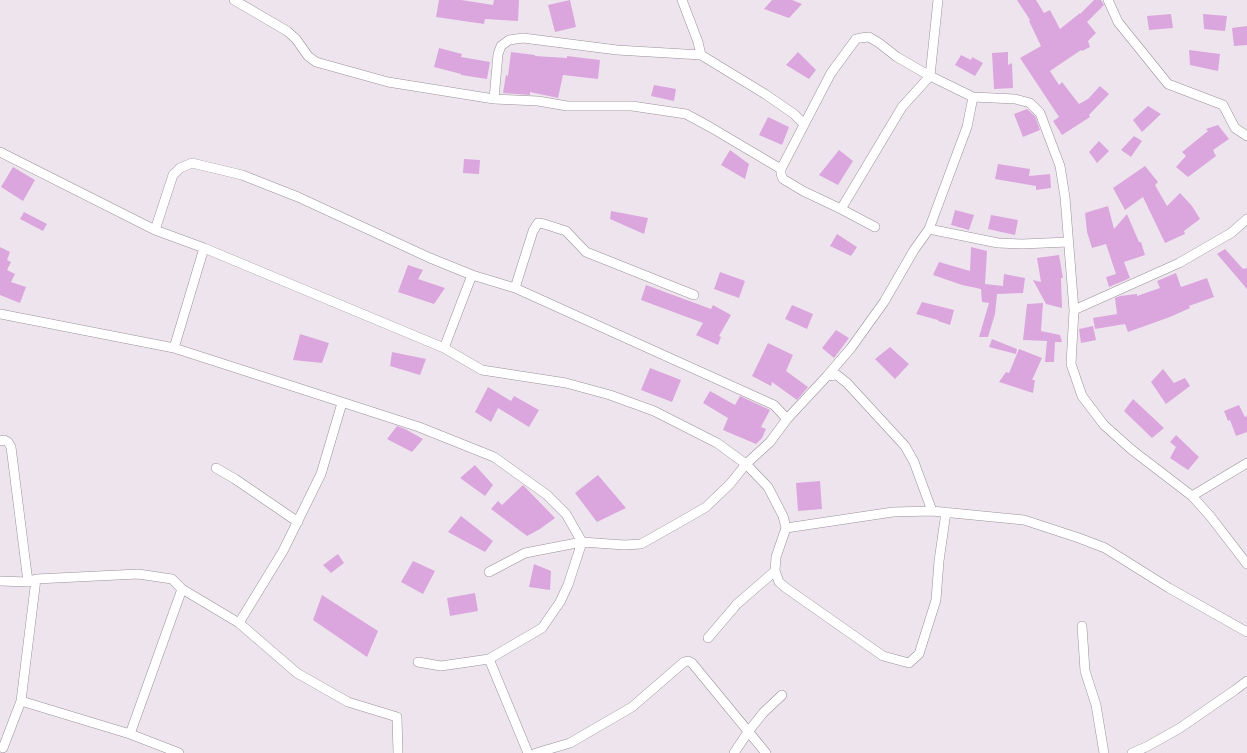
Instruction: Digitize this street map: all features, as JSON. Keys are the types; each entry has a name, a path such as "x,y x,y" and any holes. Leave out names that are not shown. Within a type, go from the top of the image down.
{"street":[{"path":"234,0 287,31 296,39 308,56 316,62 388,82 494,99 538,101 567,106 632,106 686,114 781,169"},
{"path":"682,0 698,42 701,55"},
{"path":"841,209 902,107 930,76 938,0"},
{"path":"1108,0 1118,22 1168,84 1223,105 1235,128 1247,136"},
{"path":"494,99 498,54 501,46 509,40 523,38 617,50 701,55 766,94 794,114 804,124"},
{"path":"875,227 803,191 783,179 781,174 781,169 831,73 856,39 868,38 874,40 897,57 930,76 972,97 1015,99 1030,102 1040,113 1060,166 1065,197 1074,310 1071,364 1082,396 1104,425 1132,450 1192,496 1210,516 1247,564"},
{"path":"488,572 525,554 582,542 624,545 641,544 706,507 730,484 746,464 770,442 787,419 851,348 884,302 914,250 929,229 967,127 972,97"},
{"path":"0,152 154,230 204,248 444,348 482,370 566,383 610,395 654,411 716,443 746,464 768,487 783,516 786,528 776,557 775,571 779,582 883,656 909,663 919,654 936,600 938,561 946,512"},
{"path":"154,230 173,174 180,168 192,163 242,175 298,197 430,258 472,275 515,288 774,404 787,419"},
{"path":"1074,310 1179,263 1231,233 1247,219"},
{"path":"515,288 533,231 538,223 566,231 586,252 694,295"},
{"path":"929,229 998,243 1022,244 1068,242"},
{"path":"174,348 204,248"},
{"path":"444,348 472,275"},
{"path":"0,314 174,348 419,427 494,457 547,495 566,514 582,542 568,585 542,628 489,660 441,666 418,662"},
{"path":"827,376 837,375 848,383 905,446 914,462 932,511"},
{"path":"239,624 283,551 321,474 342,403"},
{"path":"0,441 4,440 8,442 11,447 32,581 21,701 3,748"},
{"path":"1192,496 1247,463"},
{"path":"216,468 235,478 298,522"},
{"path":"786,528 893,512 932,511 1024,520 1104,548 1169,588 1247,632"},
{"path":"708,638 738,604 775,571"},
{"path":"0,581 32,581 138,574 172,579 182,589 239,624 297,673 348,702 397,717 398,753"},
{"path":"130,734 182,589"},
{"path":"1082,626 1085,671 1096,705 1104,753"},
{"path":"489,660 528,753"},
{"path":"536,753 570,743 632,707 684,662 688,661 692,663 766,753"},
{"path":"1132,753 1180,728 1247,681"},
{"path":"734,753 763,713 782,695"},
{"path":"21,701 130,734 179,753"}],"building":[{"path":"439,0 461,0 493,5 494,0 519,0 518,21 485,19 484,24 436,17"},
{"path":"570,0 576,27 555,32 548,5"},
{"path":"772,0 792,0 802,4 789,18 764,9"},
{"path":"1017,0 1036,0 1044,13 1050,10 1060,29 1080,14 1094,0 1101,0 1104,5 1087,22 1096,33 1088,41 1090,47 1082,51 1081,50 1050,71 1059,85 1062,82 1079,104 1088,99 1100,86 1109,94 1089,115 1090,117 1062,135 1053,121 1059,117 1020,58 1041,46 1029,21 1030,20"},
{"path":"1171,14 1173,28 1149,30 1147,16"},
{"path":"1203,14 1227,16 1225,31 1204,29"},
{"path":"1247,26 1247,45 1234,46 1232,28"},
{"path":"439,48 462,54 461,57 490,62 487,79 461,75 434,67"},
{"path":"1189,50 1220,54 1218,71 1190,65"},
{"path":"511,52 535,56 567,58 567,56 600,60 598,79 563,75 558,98 530,92 530,95 503,93 506,75 508,76"},
{"path":"798,52 816,70 809,79 786,65"},
{"path":"1008,52 1008,65 1012,63 1013,88 994,89 992,53"},
{"path":"961,55 971,60 972,57 983,63 975,76 955,65"},
{"path":"654,85 676,89 674,101 651,96"},
{"path":"1148,106 1161,114 1142,132 1133,120"},
{"path":"1027,109 1035,116 1040,130 1023,137 1014,114"},
{"path":"768,117 789,127 782,145 759,135"},
{"path":"1218,125 1229,139 1213,150 1216,156 1188,177 1176,167 1186,156 1182,152 1208,131 1206,129"},
{"path":"1134,136 1142,141 1131,157 1121,150"},
{"path":"1099,141 1109,151 1097,163 1089,152"},
{"path":"730,150 749,164 745,179 721,165"},
{"path":"839,150 853,161 838,185 819,175"},
{"path":"464,159 480,160 479,174 463,173"},
{"path":"998,164 1030,169 1029,176 1050,174 1051,188 1036,190 1036,186 995,179"},
{"path":"1145,166 1158,182 1155,185 1167,206 1180,193 1192,206 1200,219 1184,231 1185,234 1165,243 1143,197 1125,210 1113,188"},
{"path":"13,167 35,180 23,201 1,187"},
{"path":"1108,206 1114,229 1127,214 1139,242 1141,242 1145,255 1124,262 1130,278 1109,287 1106,277 1116,274 1106,244 1092,248 1087,232 1085,213"},
{"path":"955,210 974,215 969,230 951,225"},
{"path":"611,211 648,218 644,234 610,219"},
{"path":"24,212 47,224 43,231 20,219"},
{"path":"991,215 1018,220 1015,235 988,229"},
{"path":"837,234 857,247 851,256 830,246"},
{"path":"0,247 10,252 7,260 11,262 7,270 15,274 11,282 26,287 20,303 0,295"},
{"path":"971,247 987,251 985,284 1003,286 1004,274 1025,278 1023,293 997,294 995,314 988,337 979,337 989,303 982,302 981,289 962,285 933,275 939,262 970,271"},
{"path":"1225,249 1243,269 1247,268 1247,289 1217,254"},
{"path":"1059,255 1063,278 1061,278 1062,308 1046,304 1033,280 1041,282 1037,258"},
{"path":"408,265 423,270 418,279 445,288 434,304 398,292"},
{"path":"720,272 745,281 739,298 714,289"},
{"path":"1176,273 1181,287 1207,278 1214,297 1189,306 1190,308 1170,317 1128,332 1125,324 1095,329 1093,318 1117,314 1115,298 1137,294 1137,296 1160,288 1157,281"},
{"path":"646,285 711,309 713,305 731,315 719,336 721,337 718,345 696,335 703,323 641,300"},
{"path":"922,302 954,310 950,325 916,314"},
{"path":"1043,303 1041,331 1060,335 1062,342 1055,342 1054,362 1045,362 1047,341 1023,340 1027,304"},
{"path":"792,305 813,314 807,329 785,319"},
{"path":"1093,326 1096,340 1081,343 1079,329"},
{"path":"836,330 849,338 834,358 822,348"},
{"path":"300,334 329,343 322,363 293,360"},
{"path":"992,339 1017,349 1016,354 989,347"},
{"path":"768,343 793,355 786,371 808,387 797,400 772,382 771,386 752,376"},
{"path":"890,347 909,364 895,379 875,359"},
{"path":"1019,349 1042,358 1032,380 1035,380 1033,393 999,382 1006,372 1009,373"},
{"path":"392,352 426,359 420,375 390,366"},
{"path":"650,368 681,380 672,402 641,390"},
{"path":"1163,369 1174,383 1185,378 1190,386 1166,404 1151,382"},
{"path":"488,387 511,401 514,396 539,410 529,427 498,408 491,422 475,412"},
{"path":"710,391 735,405 740,396 770,410 761,427 766,429 762,438 756,444 723,430 728,418 703,403"},
{"path":"1133,399 1164,428 1152,438 1124,411"},
{"path":"1239,405 1245,417 1247,416 1247,432 1236,436 1230,420 1228,421 1224,411"},
{"path":"397,426 423,439 412,452 387,439"},
{"path":"1176,435 1199,457 1188,470 1170,458 1176,447 1170,442"},
{"path":"475,465 493,485 485,496 460,478"},
{"path":"598,475 626,508 597,522 575,493"},
{"path":"820,481 822,509 798,511 796,483"},
{"path":"523,485 555,518 527,536 491,509 498,501 502,505"},
{"path":"461,516 493,541 485,552 448,532"},
{"path":"338,554 344,563 331,573 323,565"},
{"path":"413,561 435,571 423,594 401,582"},
{"path":"534,564 551,571 550,590 529,587"},
{"path":"475,593 478,611 450,616 447,598"},
{"path":"322,595 378,631 367,657 313,620"}]}
